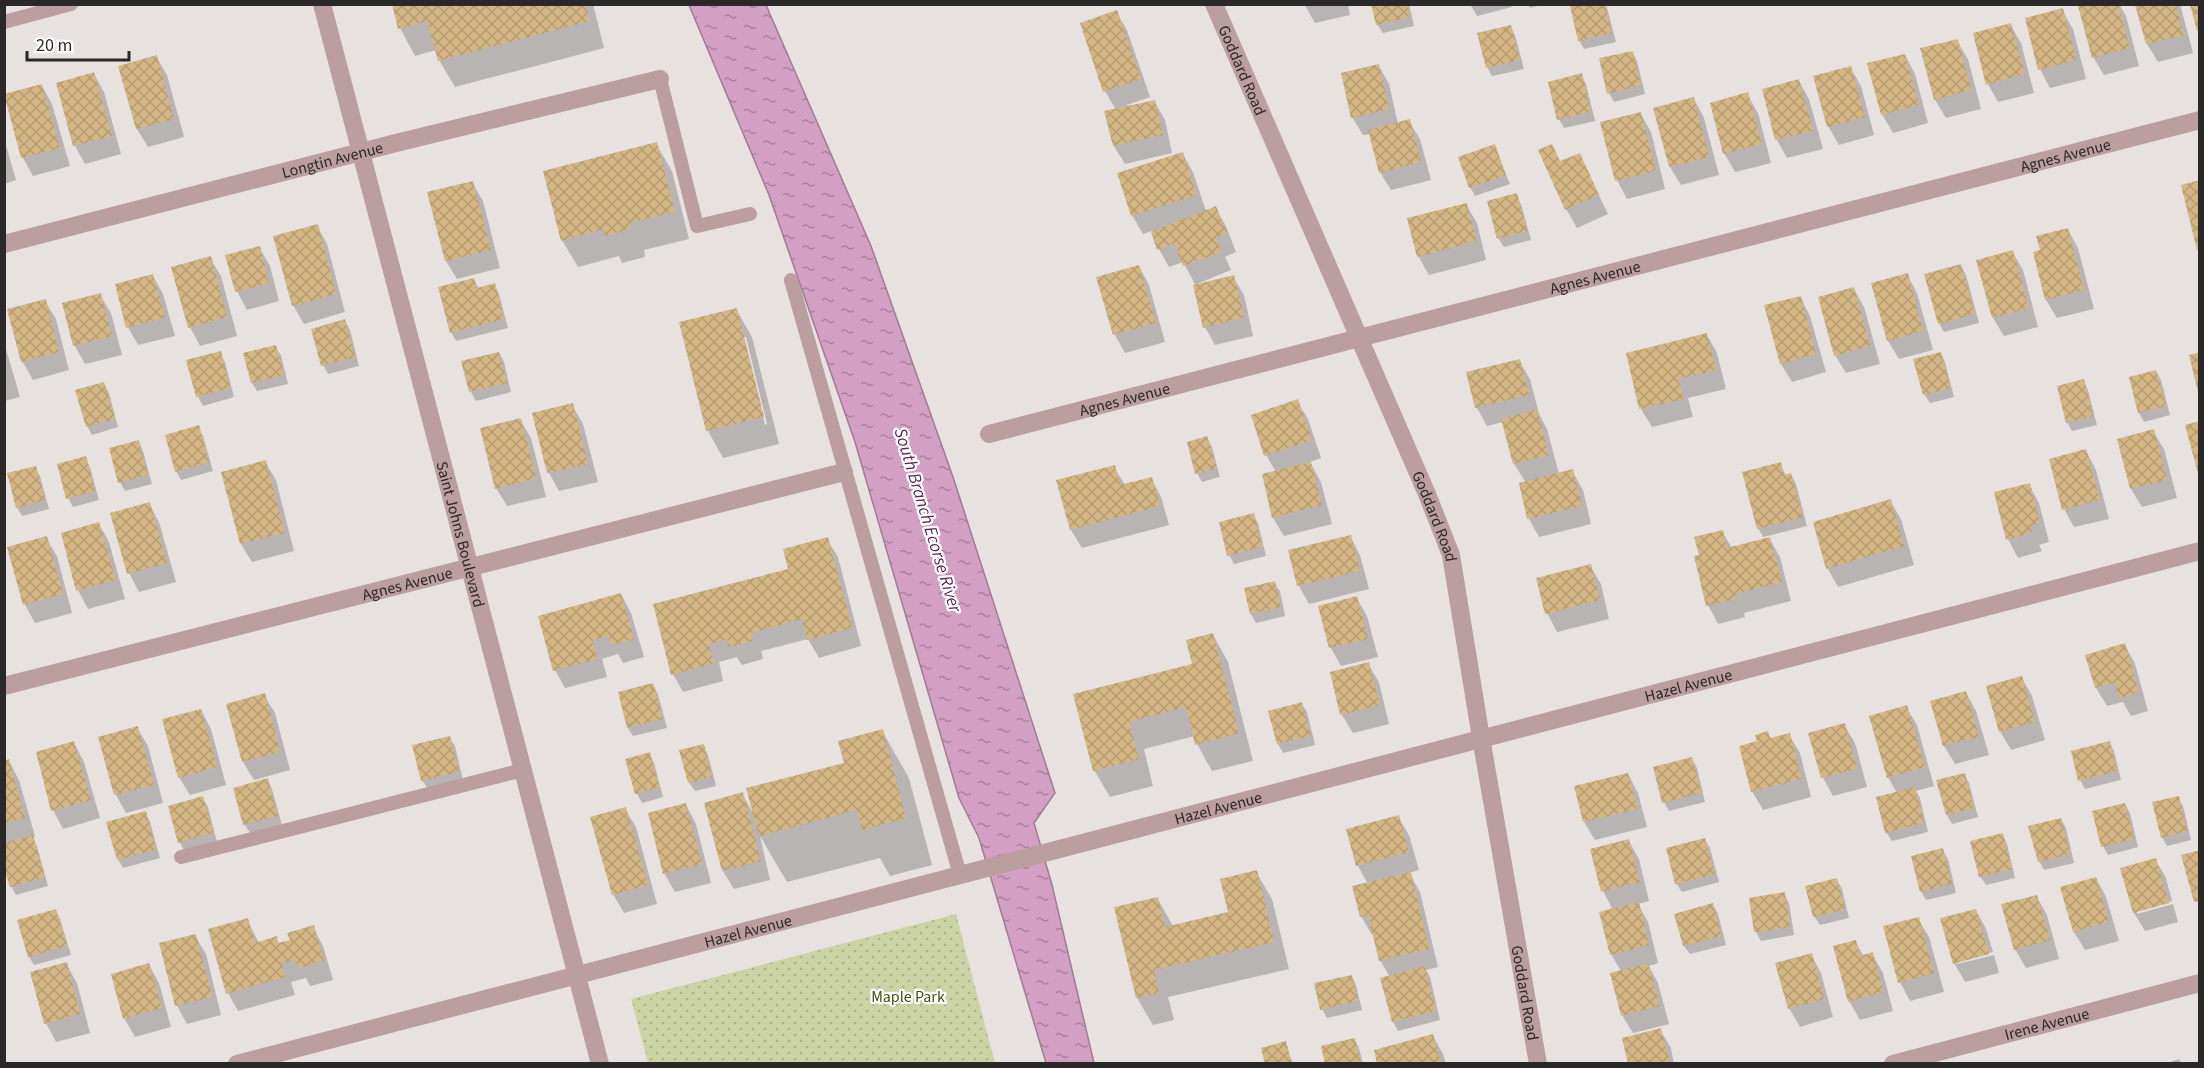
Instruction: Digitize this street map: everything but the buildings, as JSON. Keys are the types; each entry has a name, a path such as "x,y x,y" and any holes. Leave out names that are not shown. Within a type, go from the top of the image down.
{"street":[{"name":"Saint Johns Boulevard","path":"322,4 600,1064"},
{"name":"Goddard Road","path":"1214,4 1427,494 1451,555 1539,1064"},
{"name":"Longtin Avenue","path":"4,244 660,78"},
{"name":"Agnes Avenue","path":"989,434 2199,120"},
{"name":"Agnes Avenue","path":"4,686 844,472"},
{"name":"Hazel Avenue","path":"237,1064 2199,551"},
{"name":"Irene Avenue","path":"1893,1064 2199,983"}],"lane":[{"path":"4,22 71,4"},
{"path":"660,78 697,226 750,214"},
{"path":"791,280 960,875"},
{"path":"182,857 523,770"}],"green space":[{"name":"Maple Park","path":"956,914 995,1063 648,1063 631,999"}],"water":[{"name":"South Branch Ecorse River","path":"689,5 766,5 871,246 953,477 1055,793 1034,823 1052,885 1094,1063 1046,1063 979,838 959,798 855,442 769,195"}]}
